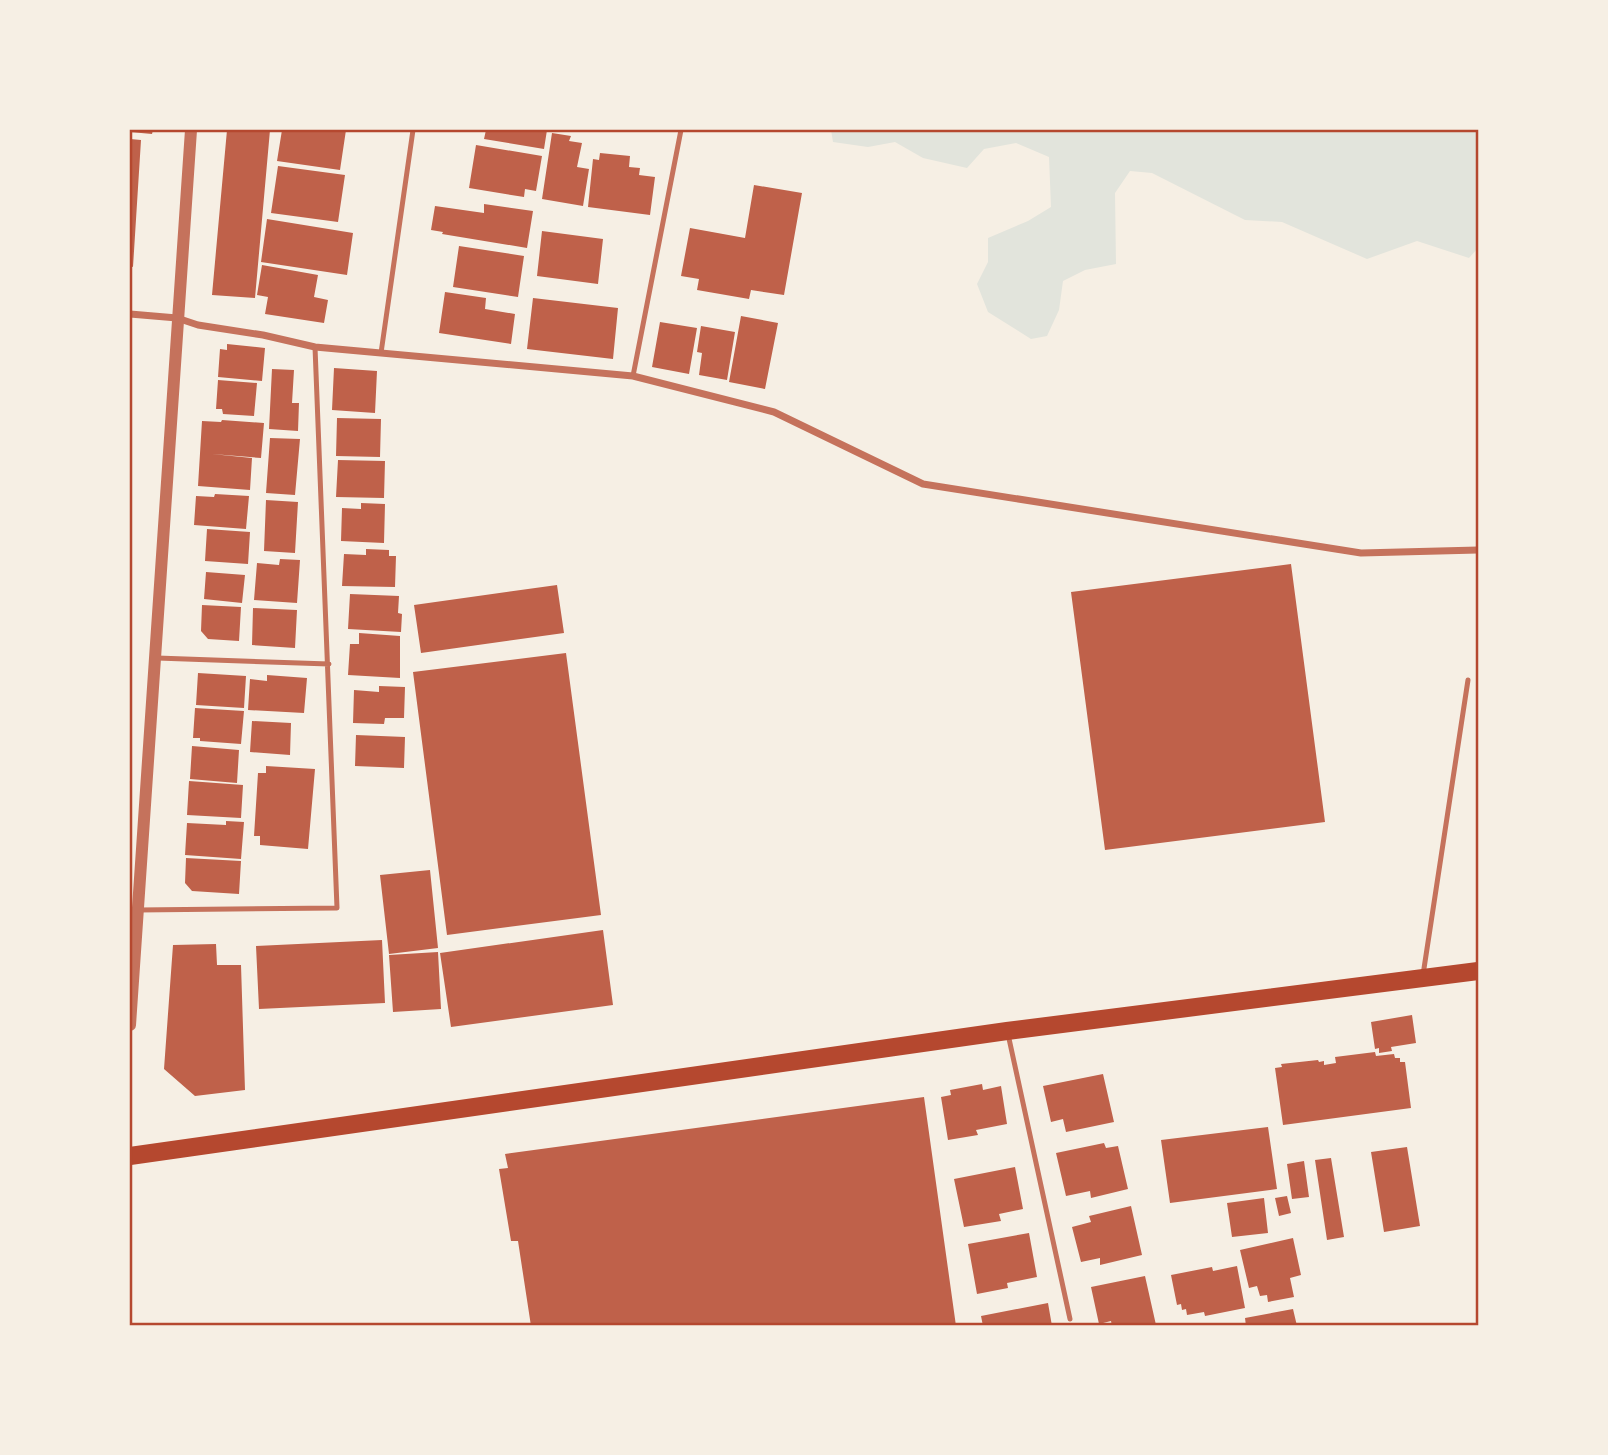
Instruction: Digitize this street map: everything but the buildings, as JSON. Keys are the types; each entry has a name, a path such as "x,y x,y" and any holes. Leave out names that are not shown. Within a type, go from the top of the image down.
{"main road":[{"path":"130,1156 1007,1031 1479,971"}],"street":[{"path":"130,1025 134,910 191,130"},
{"path":"130,314 177,318 198,325 263,335 315,347 633,376 774,412 923,484 1361,553 1479,550"}],"lane":[{"path":"381,353 413,130"},
{"path":"633,376 681,130"},
{"path":"134,910 337,908 315,347"},
{"path":"153,658 329,664"},
{"path":"1423,978 1468,680"},
{"path":"1007,1031 1070,1319"}],"shaded area":[{"path":"831,130 1478,130 1478,248 1469,258 1417,241 1367,259 1282,222 1245,220 1152,173 1130,171 1115,193 1116,264 1085,270 1063,281 1059,310 1047,336 1031,339 988,312 977,284 988,262 988,238 1028,221 1051,207 1049,157 1016,143 984,149 967,168 923,158 895,142 868,147 833,142"}]}
